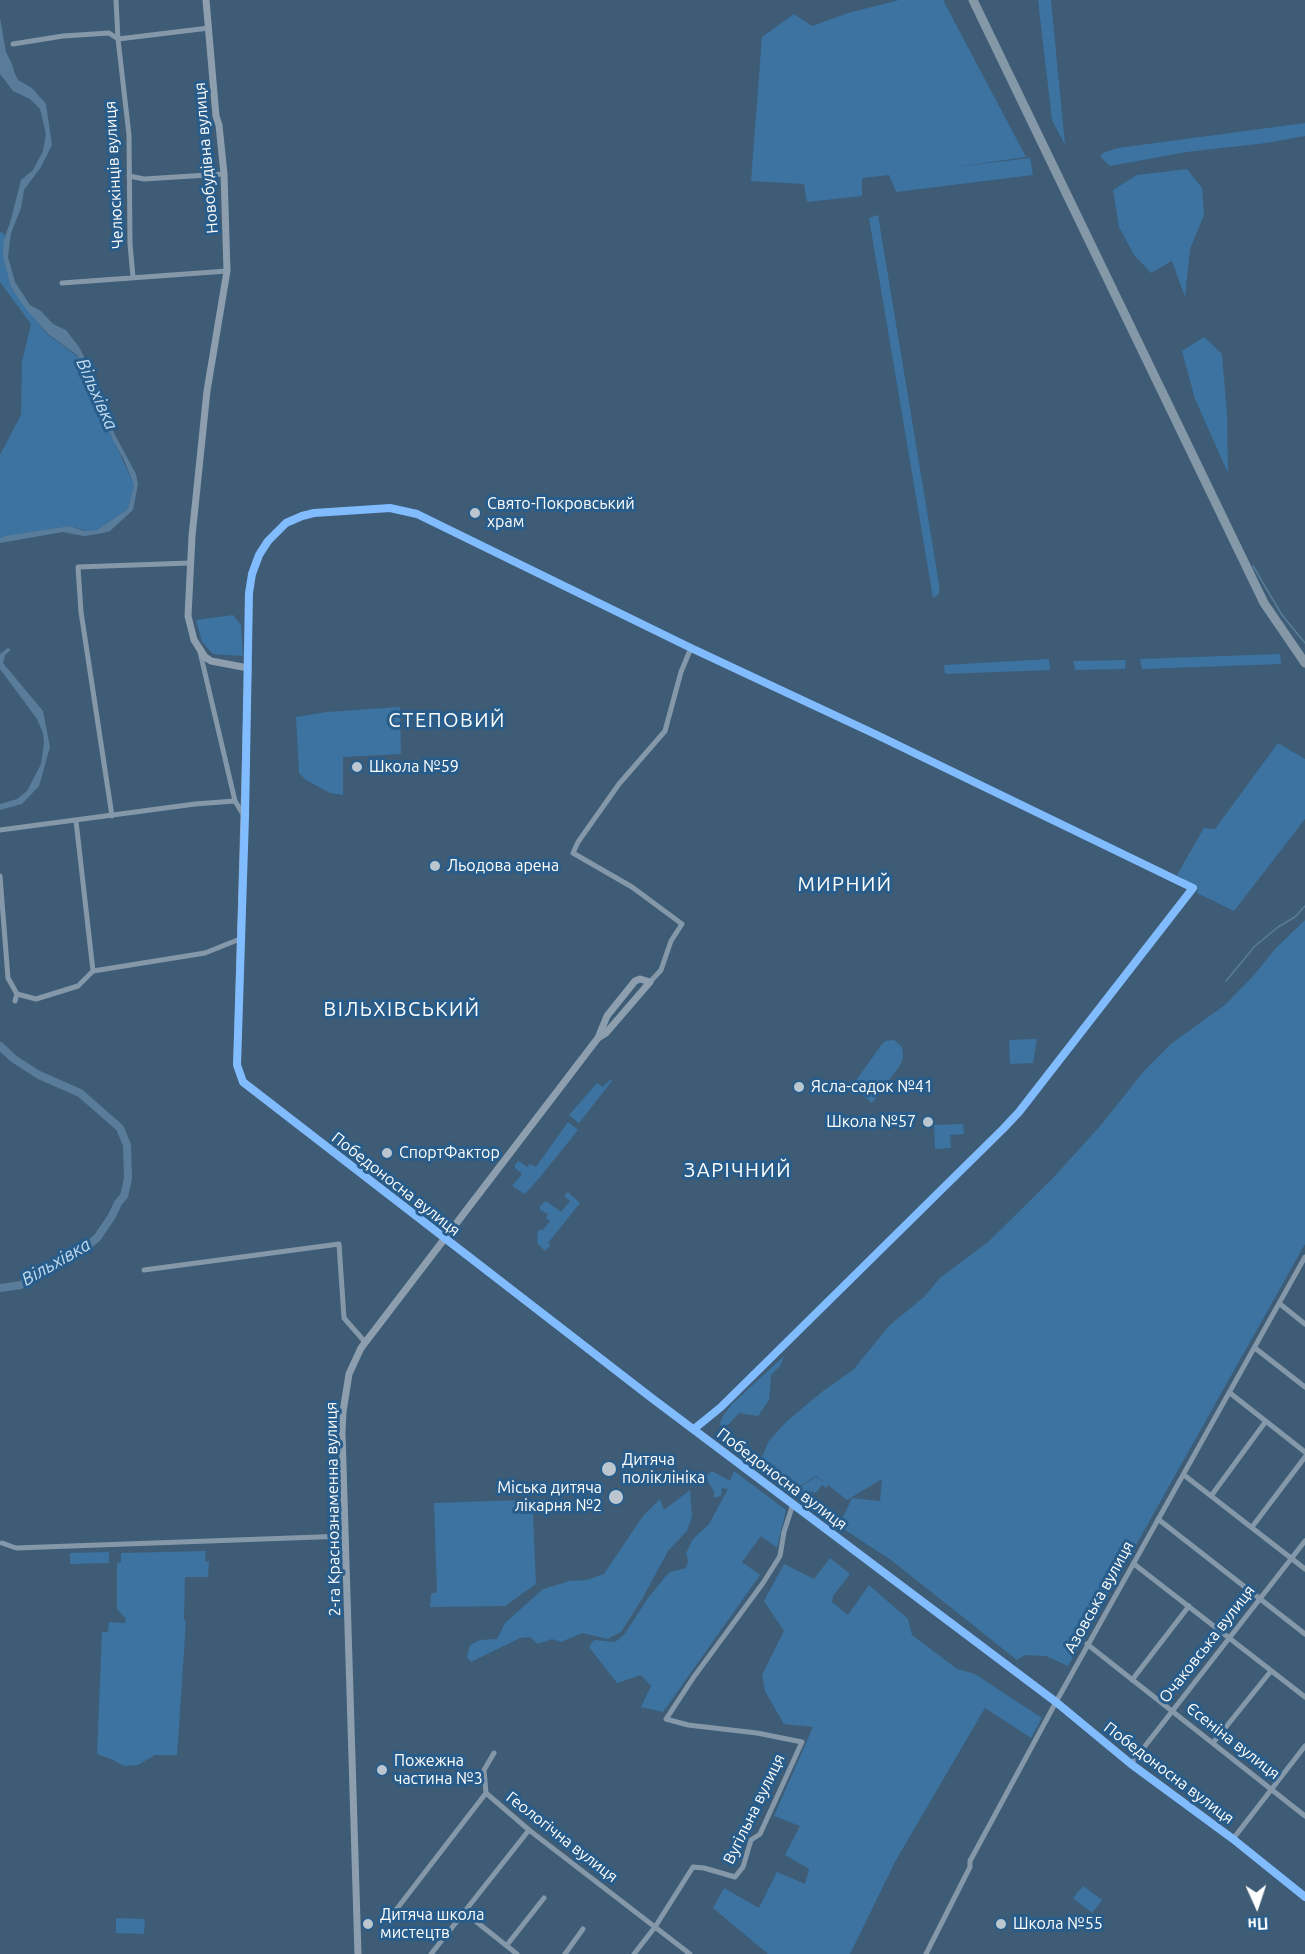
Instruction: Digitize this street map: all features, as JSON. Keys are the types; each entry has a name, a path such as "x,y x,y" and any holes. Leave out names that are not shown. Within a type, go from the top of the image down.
{"highway":[{"path":"973,0 1264,603 1305,663"}],"street":[{"name":"Челюскінців вулиця","path":"116,0 129,135 133,277"},
{"name":"Новобудівна вулиця","path":"199,649 194,640 188,616 190,563 207,392 227,271 224,174 216,116 206,0"},
{"path":"13,44 63,36 109,33 118,39 209,28"},
{"path":"129,176 144,179 224,174"},
{"path":"62,283 227,271"},
{"path":"199,649 211,661 248,668 249,594 252,574 259,555 274,534 286,523 314,513 390,508 417,514 1193,888 1019,1112 721,1407 694,1429"},
{"path":"112,816 81,612 78,567 190,563"},
{"path":"650,982 661,970 671,941 682,924 632,887 573,853 578,842 619,784 664,731 681,672 691,648"},
{"path":"199,649 235,801 245,817"},
{"name":"Победоносна вулиця","path":"248,668 237,1065 243,1082 444,1239 1056,1702 1131,1764 1233,1839 1305,1898"},
{"path":"0,830 195,804 235,801"},
{"path":"76,821 93,971"},
{"path":"0,876 8,978 17,994 15,1001"},
{"path":"17,994 36,999 78,986 93,971 206,953 240,939"},
{"name":"2-га Краснознаменна вулиця","path":"358,1954 343,1412 349,1374 353,1361 365,1342 598,1038 607,1016 635,981 640,979 650,982 598,1038"},
{"path":"144,1270 339,1244 344,1318 365,1342"},
{"name":"Азовська вулиця","path":"926,1954 970,1867 970,1861 1087,1644 1256,1348 1305,1257"},
{"path":"1280,1304 1305,1324"},
{"path":"1256,1348 1305,1387"},
{"path":"1230,1393 1305,1452"},
{"path":"1211,1496 1266,1421"},
{"path":"1252,1527 1305,1457"},
{"path":"1184,1475 1305,1569"},
{"name":"Вугільна вулиця","path":"634,1954 655,1927 693,1868 704,1868 735,1877 743,1867 751,1840 760,1834 802,1742 757,1733 688,1725 666,1719 780,1556 784,1532 793,1504"},
{"path":"1158,1519 1305,1634"},
{"path":"2,1543 16,1548 345,1536"},
{"name":"Очаковська вулиця","path":"1131,1764 1305,1541"},
{"path":"1134,1564 1305,1697"},
{"path":"1132,1680 1189,1605"},
{"name":"Єсеніна вулиця","path":"1087,1644 1305,1816"},
{"path":"1213,1743 1271,1671"},
{"path":"1233,1839 1305,1746"},
{"name":"Геологічна вулиця","path":"494,1753 484,1770 486,1793 529,1830 690,1954"},
{"path":"389,1919 486,1793"},
{"path":"431,1954 529,1830"},
{"path":"507,1946 544,1898"},
{"path":"464,1912 517,1954"},
{"path":"565,1954 583,1929"}],"shaded area":[{"path":"899,0 943,0 1026,157 956,167 1030,158 1033,175 896,192 889,175 862,178 862,196 807,202 804,184 751,181 762,37 794,14 812,26 848,13"},
{"path":"1038,0 1051,0 1065,145 1052,120"},
{"path":"1305,123 1305,136 1266,143 1187,152 1110,166 1100,156 1118,148"},
{"path":"1187,169 1202,188 1204,215 1190,249 1185,297 1172,261 1151,273 1134,255 1119,227 1113,190 1137,175"},
{"path":"878,215 939,584 939,594 933,598 869,218"},
{"path":"0,232 5,234 12,289 47,334 77,356 90,379 109,430 134,485 128,509 97,530 87,531 70,526 0,538 0,455 21,415 22,362 31,324 0,282"},
{"path":"1204,337 1222,354 1227,413 1228,473 1195,399 1182,351"},
{"path":"233,615 241,625 243,656 213,654 202,642 196,620"},
{"path":"1280,654 1281,664 1142,669 1140,659"},
{"path":"1049,659 1050,670 945,674 944,665"},
{"path":"1126,660 1125,669 1075,670 1073,661"},
{"path":"400,707 401,754 343,757 343,795 330,793 306,780 299,773 296,717 327,712"},
{"path":"1278,743 1305,759 1305,819 1234,911 1197,893 1198,888 1177,875 1204,828 1215,829"},
{"path":"1305,920 1305,1244 1068,1666 1046,1656 1025,1655 1017,1660 891,1560 839,1526 852,1498 880,1501 882,1479 847,1500 828,1485 826,1488 822,1485 816,1493 808,1491 798,1498 792,1492 816,1477 827,1484 816,1476 792,1491 759,1464 769,1441 786,1422 823,1391 853,1370 890,1325 925,1296 940,1278 988,1242 1052,1179 1101,1125 1144,1071 1172,1043 1225,1005 1275,949"},
{"path":"1037,1039 1033,1063 1010,1064 1009,1040"},
{"path":"894,1040 902,1047 901,1064 872,1103 852,1086 882,1044 885,1041"},
{"path":"611,1079 612,1081 579,1123 569,1115 597,1083 603,1087"},
{"path":"568,1122 578,1130 541,1176 525,1194 512,1186 522,1174 515,1168 515,1164 519,1161 527,1167 530,1164 536,1167"},
{"path":"963,1124 964,1134 950,1135 951,1148 935,1149 934,1125"},
{"path":"568,1192 580,1203 548,1243 550,1246 545,1251 537,1243 538,1230 543,1230 550,1221 546,1218 548,1214 540,1210 540,1206 546,1201 561,1212 570,1201 564,1196"},
{"path":"784,1356 780,1366 771,1375 769,1400 758,1416 739,1413 729,1424 722,1427 720,1424 723,1416 732,1404"},
{"path":"712,1471 730,1481 734,1471 786,1510 777,1548 761,1536 742,1562 760,1575 663,1712 641,1707 651,1686 641,1675 617,1683 589,1647 594,1640 615,1642 624,1635 648,1598 666,1576 670,1572 686,1568 688,1561 686,1553 693,1539 709,1524 728,1489 722,1488 721,1496 714,1498 714,1491 708,1482 707,1475"},
{"path":"690,1490 692,1516 687,1531 668,1551 621,1632 607,1639 582,1633 561,1642 552,1639 538,1644 530,1637 520,1638 471,1662 467,1657 470,1645 480,1640 497,1639 505,1623 543,1589 604,1574 643,1516 660,1499 664,1510"},
{"path":"524,1500 533,1513 536,1584 505,1606 430,1607 431,1594 437,1592 434,1503"},
{"path":"206,1551 205,1561 209,1562 208,1577 185,1577 184,1620 186,1621 177,1755 155,1755 138,1765 124,1766 97,1754 102,1632 108,1632 109,1622 125,1623 126,1619 117,1609 117,1563 121,1562 121,1553"},
{"path":"109,1552 109,1563 70,1564 70,1553"},
{"path":"830,1558 850,1574 833,1596 832,1602 848,1615 869,1585 908,1619 912,1635 957,1669 975,1674 1042,1718 1031,1738 985,1708 896,1860 850,1954 768,1954 713,1908 724,1888 759,1908 777,1872 805,1884 809,1869 785,1855 800,1826 774,1816 813,1727 784,1724 765,1691 762,1675 784,1631 764,1601 784,1564 814,1579"},
{"path":"1083,1886 1102,1900 1092,1913 1073,1898"},
{"path":"116,1918 145,1919 144,1934 116,1933"}],"water":[{"path":"0,18 6,52 18,80 32,88 46,104 52,145 41,167 24,190 21,208 11,233 8,257 15,282 30,305 41,311 53,324 66,330 79,347 96,380 114,433 136,474 138,484 133,510 110,531 103,533 84,536 63,532 0,543 0,538 5,536 70,526 84,531 97,530 128,509 134,485 113,440 90,379 77,355 48,334 22,304 11,287 3,257 4,239 21,180 33,170 43,151 46,134 40,109 30,99 13,91 0,74"},
{"path":"8,648 11,650 5,655 3,663 43,711 50,747 39,786 22,804 0,810 0,804 17,799 27,791 41,764 44,743 43,733 37,719 0,669 0,654"}],"waterway":[{"path":"1253,566 1282,615 1305,643"},
{"path":"1226,981 1255,946 1278,927 1295,917 1305,906"},
{"name":"Вільхівка","path":"0,1046 14,1059 39,1075 80,1093 120,1128 127,1145 128,1179 124,1196 97,1238 73,1257 36,1273 21,1285 0,1288"}],"cycle path":[{"path":"694,1429 721,1407 1019,1112 1193,888 417,514 390,508 314,513 286,523 268,541 259,555 252,574 249,593 237,1065 243,1082 653,1399 1056,1702 1131,1764 1233,1839 1305,1897"}],"place":[{"name":"Свято-Покровський храм","path":"475,513"},
{"name":"Школа №59","path":"357,767"},
{"name":"Льодова арена","path":"435,866"},
{"name":"Ясла-садок №41","path":"799,1087"},
{"name":"Школа №57","path":"928,1122"},
{"name":"СпортФактор","path":"387,1153"},
{"name":"Дитяча поліклініка","path":"609,1469"},
{"name":"Міська дитяча лікарня №2","path":"616,1497"},
{"name":"Пожежна частина №3","path":"382,1770"},
{"name":"Дитяча школа мистецтв","path":"368,1924"},
{"name":"Школа №55","path":"1001,1924"}],"district":[{"name":"СТЕПОВИЙ","path":"447,720"},
{"name":"МИРНИЙ","path":"845,884"},
{"name":"ВІЛЬХІВСЬКИЙ","path":"402,1009"},
{"name":"ЗАРІЧНИЙ","path":"738,1170"}]}
